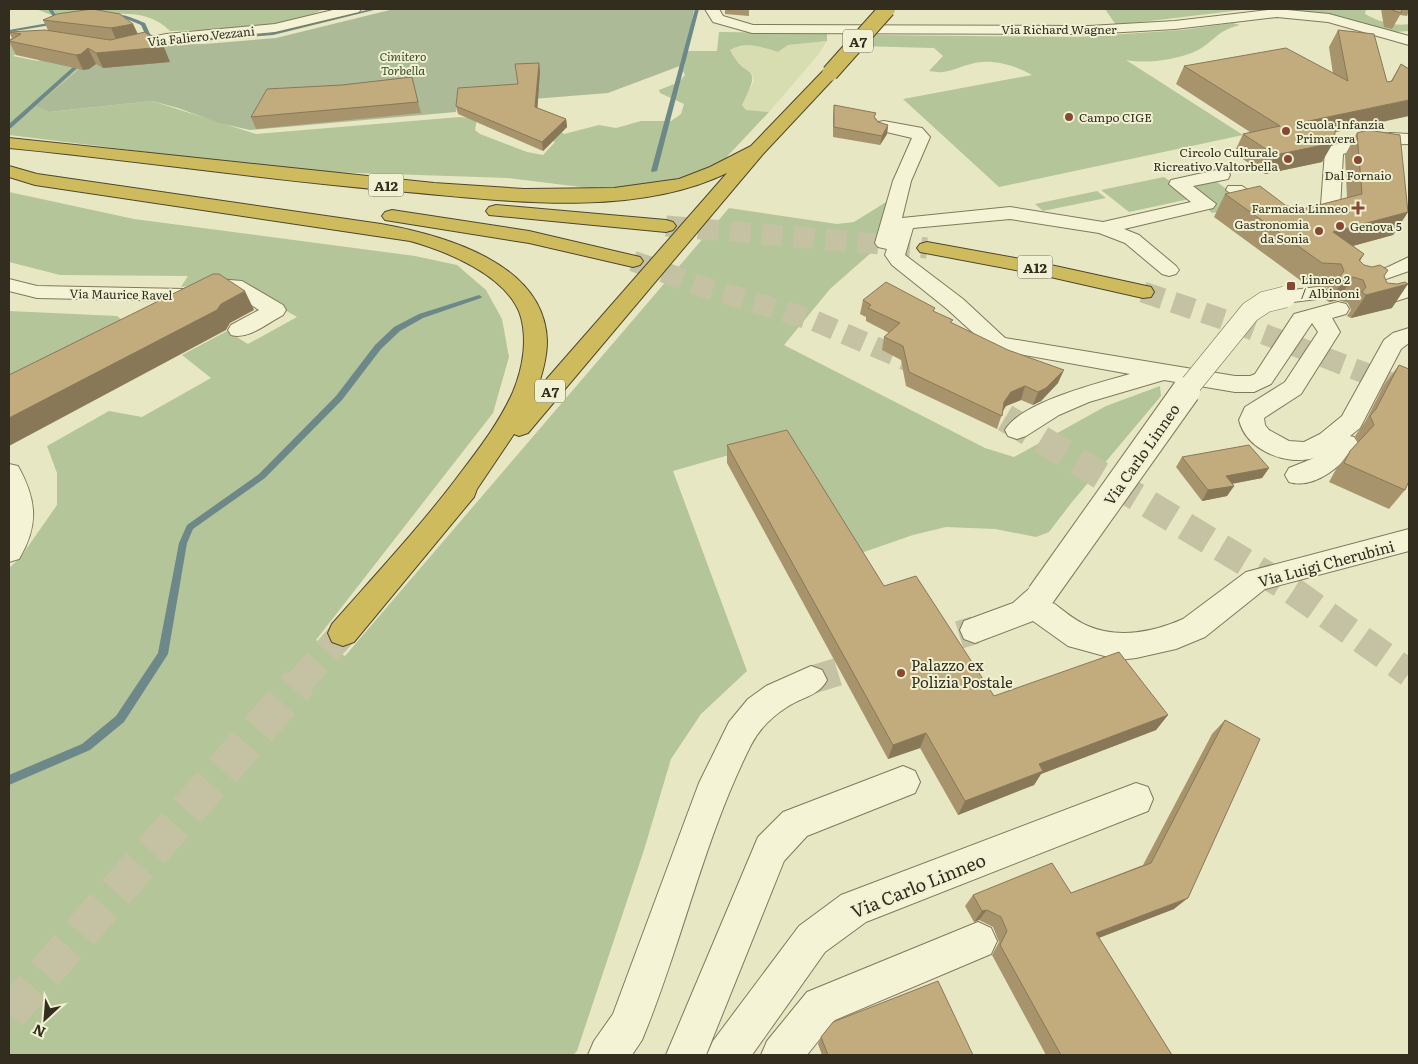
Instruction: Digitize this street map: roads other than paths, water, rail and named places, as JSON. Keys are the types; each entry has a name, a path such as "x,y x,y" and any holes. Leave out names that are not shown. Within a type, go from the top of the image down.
{"highway":[{"name":"A7","path":"342,633 757,150 830,73 886,9"},
{"name":"A12","path":"9,143 354,182 514,195 597,196 674,186 717,172 757,150"},
{"name":"A12","path":"9,147 62,159 213,178 506,212 666,226"},
{"name":"A12","path":"9,163 474,228 529,237 633,262"},
{"path":"9,171 35,179 413,236 488,266 508,281 523,299 531,314 535,347 533,371 518,408 453,504"},
{"name":"A12","path":"927,248 1037,268 1143,292"}],"street":[{"name":"Via Faliero Vezzani","path":"104,48 117,48 166,38 275,28 354,9"},
{"name":"Via Richard Wagner","path":"712,9 718,19 752,29 1097,30 1174,25 1277,12 1319,16 1368,33"},
{"path":"1235,32 1262,23 1290,22 1324,25 1368,33 1395,45 1406,42"},
{"path":"884,126 916,132 921,137 902,181 884,247 887,252 896,254"},
{"path":"1234,190 1281,222 1286,221 1330,208 1333,157 1336,150 1374,140 1398,138 1409,140"},
{"path":"1103,228 1206,204 1178,184 1221,175"},
{"path":"1169,270 1132,239 1103,228 1010,213 905,223 896,254 898,261 955,304 990,339 999,344 1235,384 1254,384 1263,379 1271,371 1302,320 1324,306 1329,332 1293,388 1254,413 1252,420 1253,428 1260,436 1272,444 1298,452 1317,447 1351,422"},
{"path":"1357,283 1395,270 1409,263"},
{"name":"Via Maurice Ravel","path":"9,285 37,292 185,295 217,285 235,285 275,310 239,330"},
{"path":"1381,300 1409,290"},
{"name":"Via Carlo Linneo","path":"975,630 1023,612 1037,600 1186,389 1250,312 1265,302 1285,297 1324,306"},
{"path":"1298,475 1322,466 1345,442 1351,422 1392,345 1409,335"},
{"path":"1017,430 1050,409 1081,396 1164,372"},
{"path":"9,473 20,500 21,525 15,543 9,551"},
{"name":"Via Luigi Cherubini","path":"1037,600 1079,637 1118,647 1136,645 1176,636 1194,628 1256,580 1409,540"},
{"path":"608,1055 628,1026 716,783 742,732 759,708 777,696 810,680"},
{"path":"686,1055 771,849 796,824 903,782"},
{"name":"Via Carlo Linneo","path":"727,1055 812,939 854,908 1136,799"},
{"path":"781,1055 821,1006 978,940"}],"waterway":[{"path":"50,9 56,18 56,22"},
{"path":"113,16 123,16 143,24 148,35 163,43 273,34 376,9"},
{"path":"654,171 697,9"},
{"path":"9,31 55,23"},
{"path":"9,127 83,61"},
{"path":"9,780 86,747 120,719 163,654 183,543 190,527 262,476 339,398 378,347 397,329 421,316 479,297"}],"tunnel":[{"path":"666,226 927,248"},
{"path":"633,261 704,287 815,321 915,364"},
{"path":"1143,292 1243,326 1409,390"},
{"path":"969,396 1293,591 1409,673"},
{"path":"919,647 975,630"},
{"path":"299,683 343,633"},
{"path":"811,680 876,660"},
{"path":"9,1014 300,682"}],"place":[{"name":"Campo CIGE","path":"1069,117"},
{"name":"Scuola Infanzia Primavera","path":"1286,131"},
{"name":"Circolo Culturale Ricreativo Valtorbella","path":"1288,159"},
{"name":"Dal Fornaio","path":"1358,160"},
{"name":"Farmacia Linneo","path":"1358,208"},
{"name":"Genova 5","path":"1340,226"},
{"name":"Gastronomia da Sonia","path":"1319,231"},
{"name":"Linneo 2 / Albinoni","path":"1291,286"},
{"name":"Palazzo ex Polizia Postale","path":"901,673"}],"park label":[{"name":"Cimitero Torbella","path":"403,63"}]}
